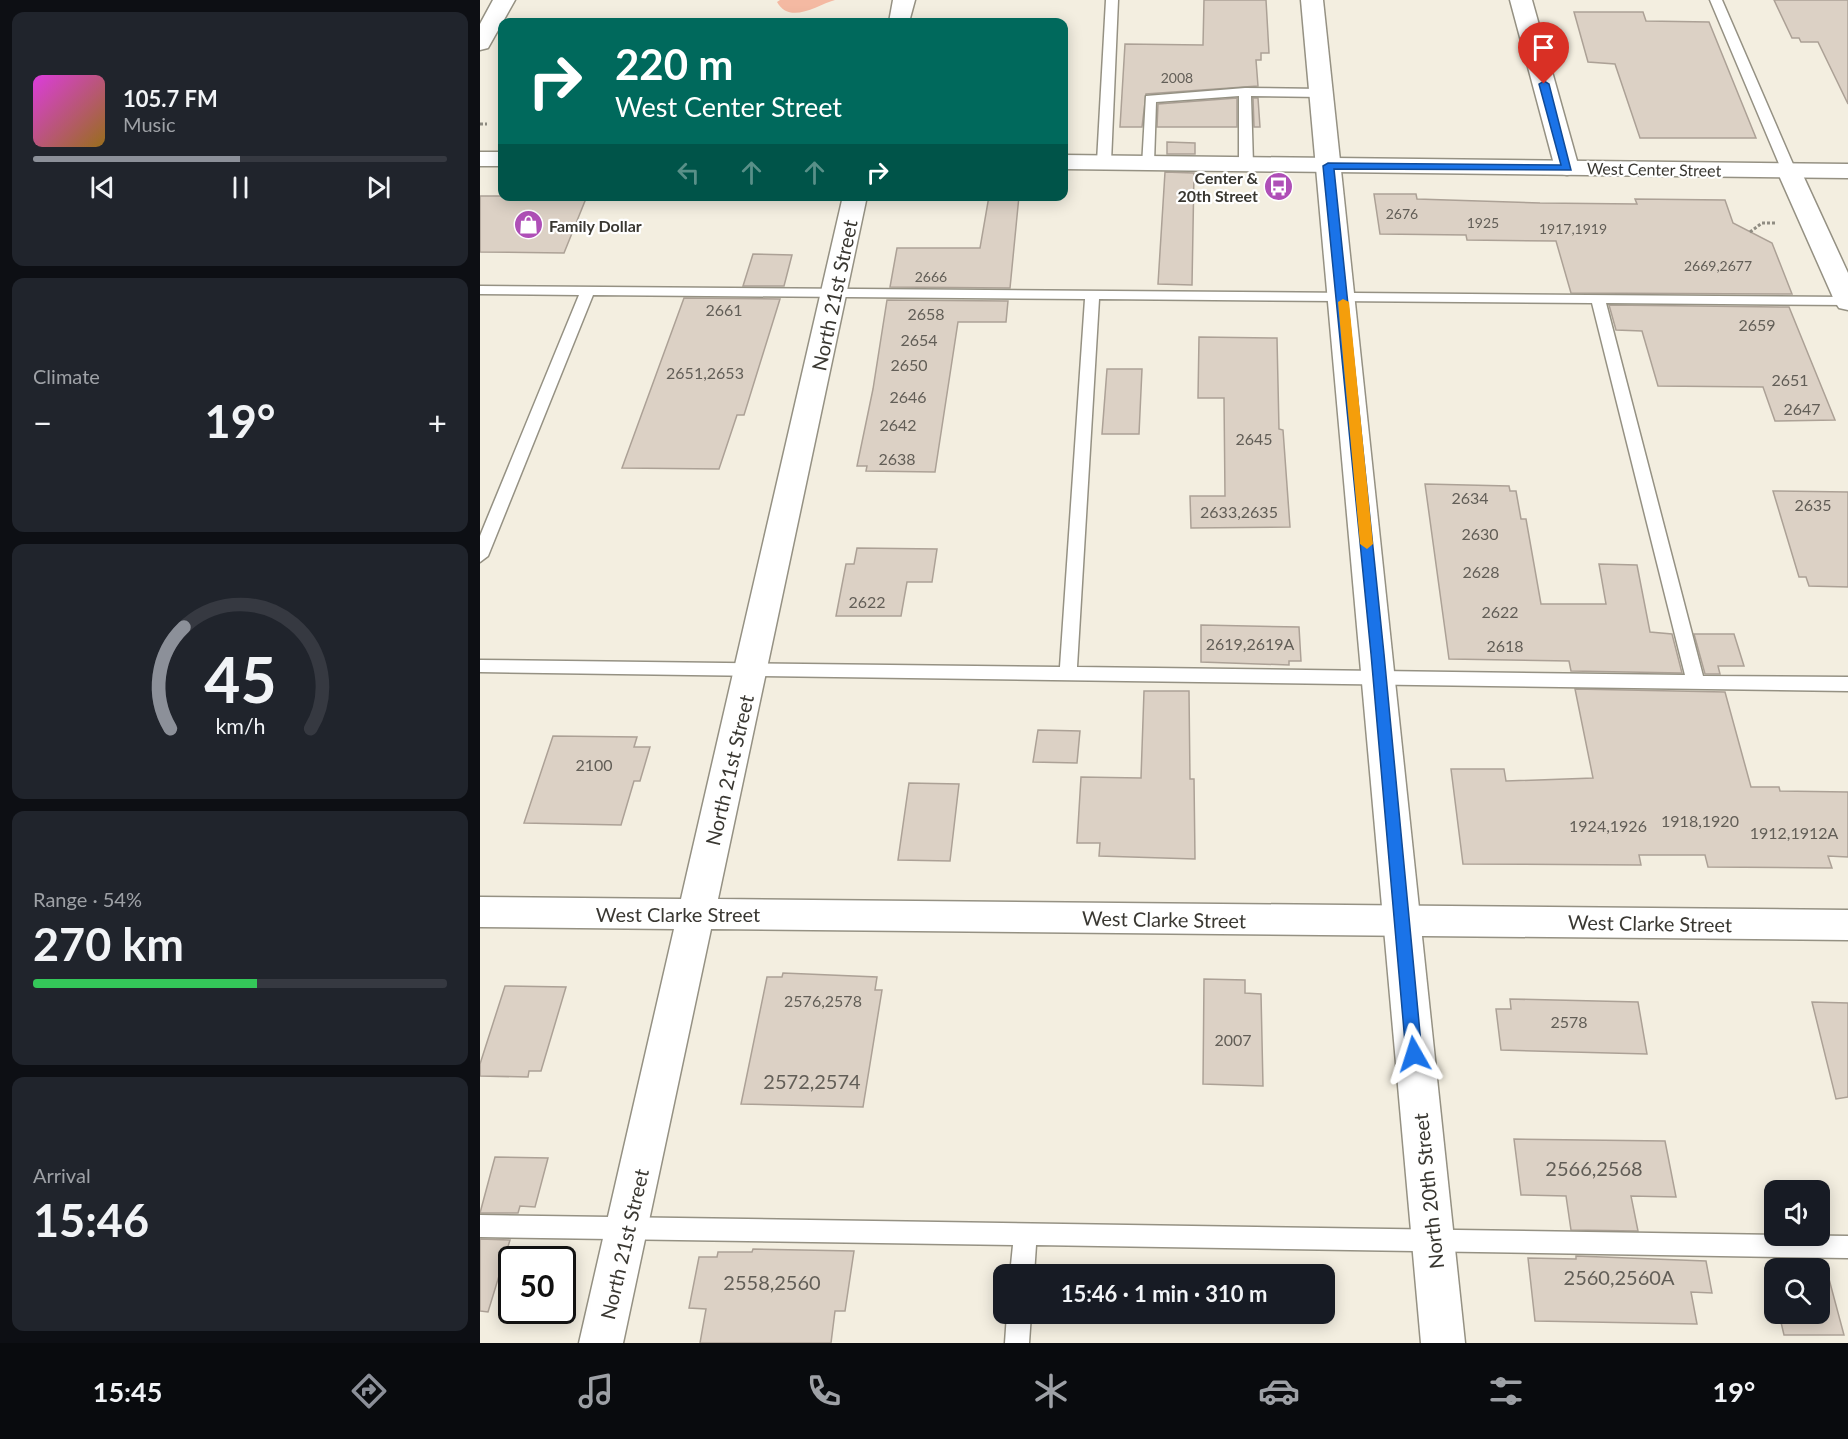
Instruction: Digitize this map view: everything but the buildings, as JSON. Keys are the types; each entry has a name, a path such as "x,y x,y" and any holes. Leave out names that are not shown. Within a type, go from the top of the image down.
{"street":[{"path":"480,43 504,0"},
{"path":"900,18 904,0"},
{"name":"North 20th Street","path":"1312,0 1343,297 1443,1343"},
{"path":"1521,0 1567,168"},
{"path":"480,159 498,159"},
{"name":"West Center Street","path":"1068,162 1848,171"},
{"path":"1789,171 1848,301"},
{"name":"North 21st Street","path":"601,1343 854,201"},
{"name":"West Clarke Street","path":"480,912 1848,925"}],"lane":[{"path":"1104,162 1112,0"},
{"path":"1716,0 1789,171"},
{"path":"1147,163 1150,99 1245,92 1322,93"},
{"path":"1245,92 1246,165"},
{"path":"480,290 1848,301"},
{"path":"480,556 588,291"},
{"path":"1068,675 1092,296"},
{"path":"1599,300 1695,681"},
{"path":"480,666 1848,684"},
{"path":"480,1226 1848,1247"},
{"path":"1023,1264 1025,1235"},
{"path":"1017,1343 1018,1324"}],"path":[{"path":"480,124 488,124"},
{"path":"1750,232 1762,223 1782,223"}],"shaded area":[{"path":"780,0 835,0 796,13 782,9 777,2"}],"slow traffic":[{"path":"1343,302 1367,544"}],"place":[{"name":"Center & 20th Street","path":"1279,186"},
{"name":"Family Dollar","path":"528,225"}],"route":[{"path":"1414,1054 1378,654 1328,166 1567,168 1544,84"}]}
